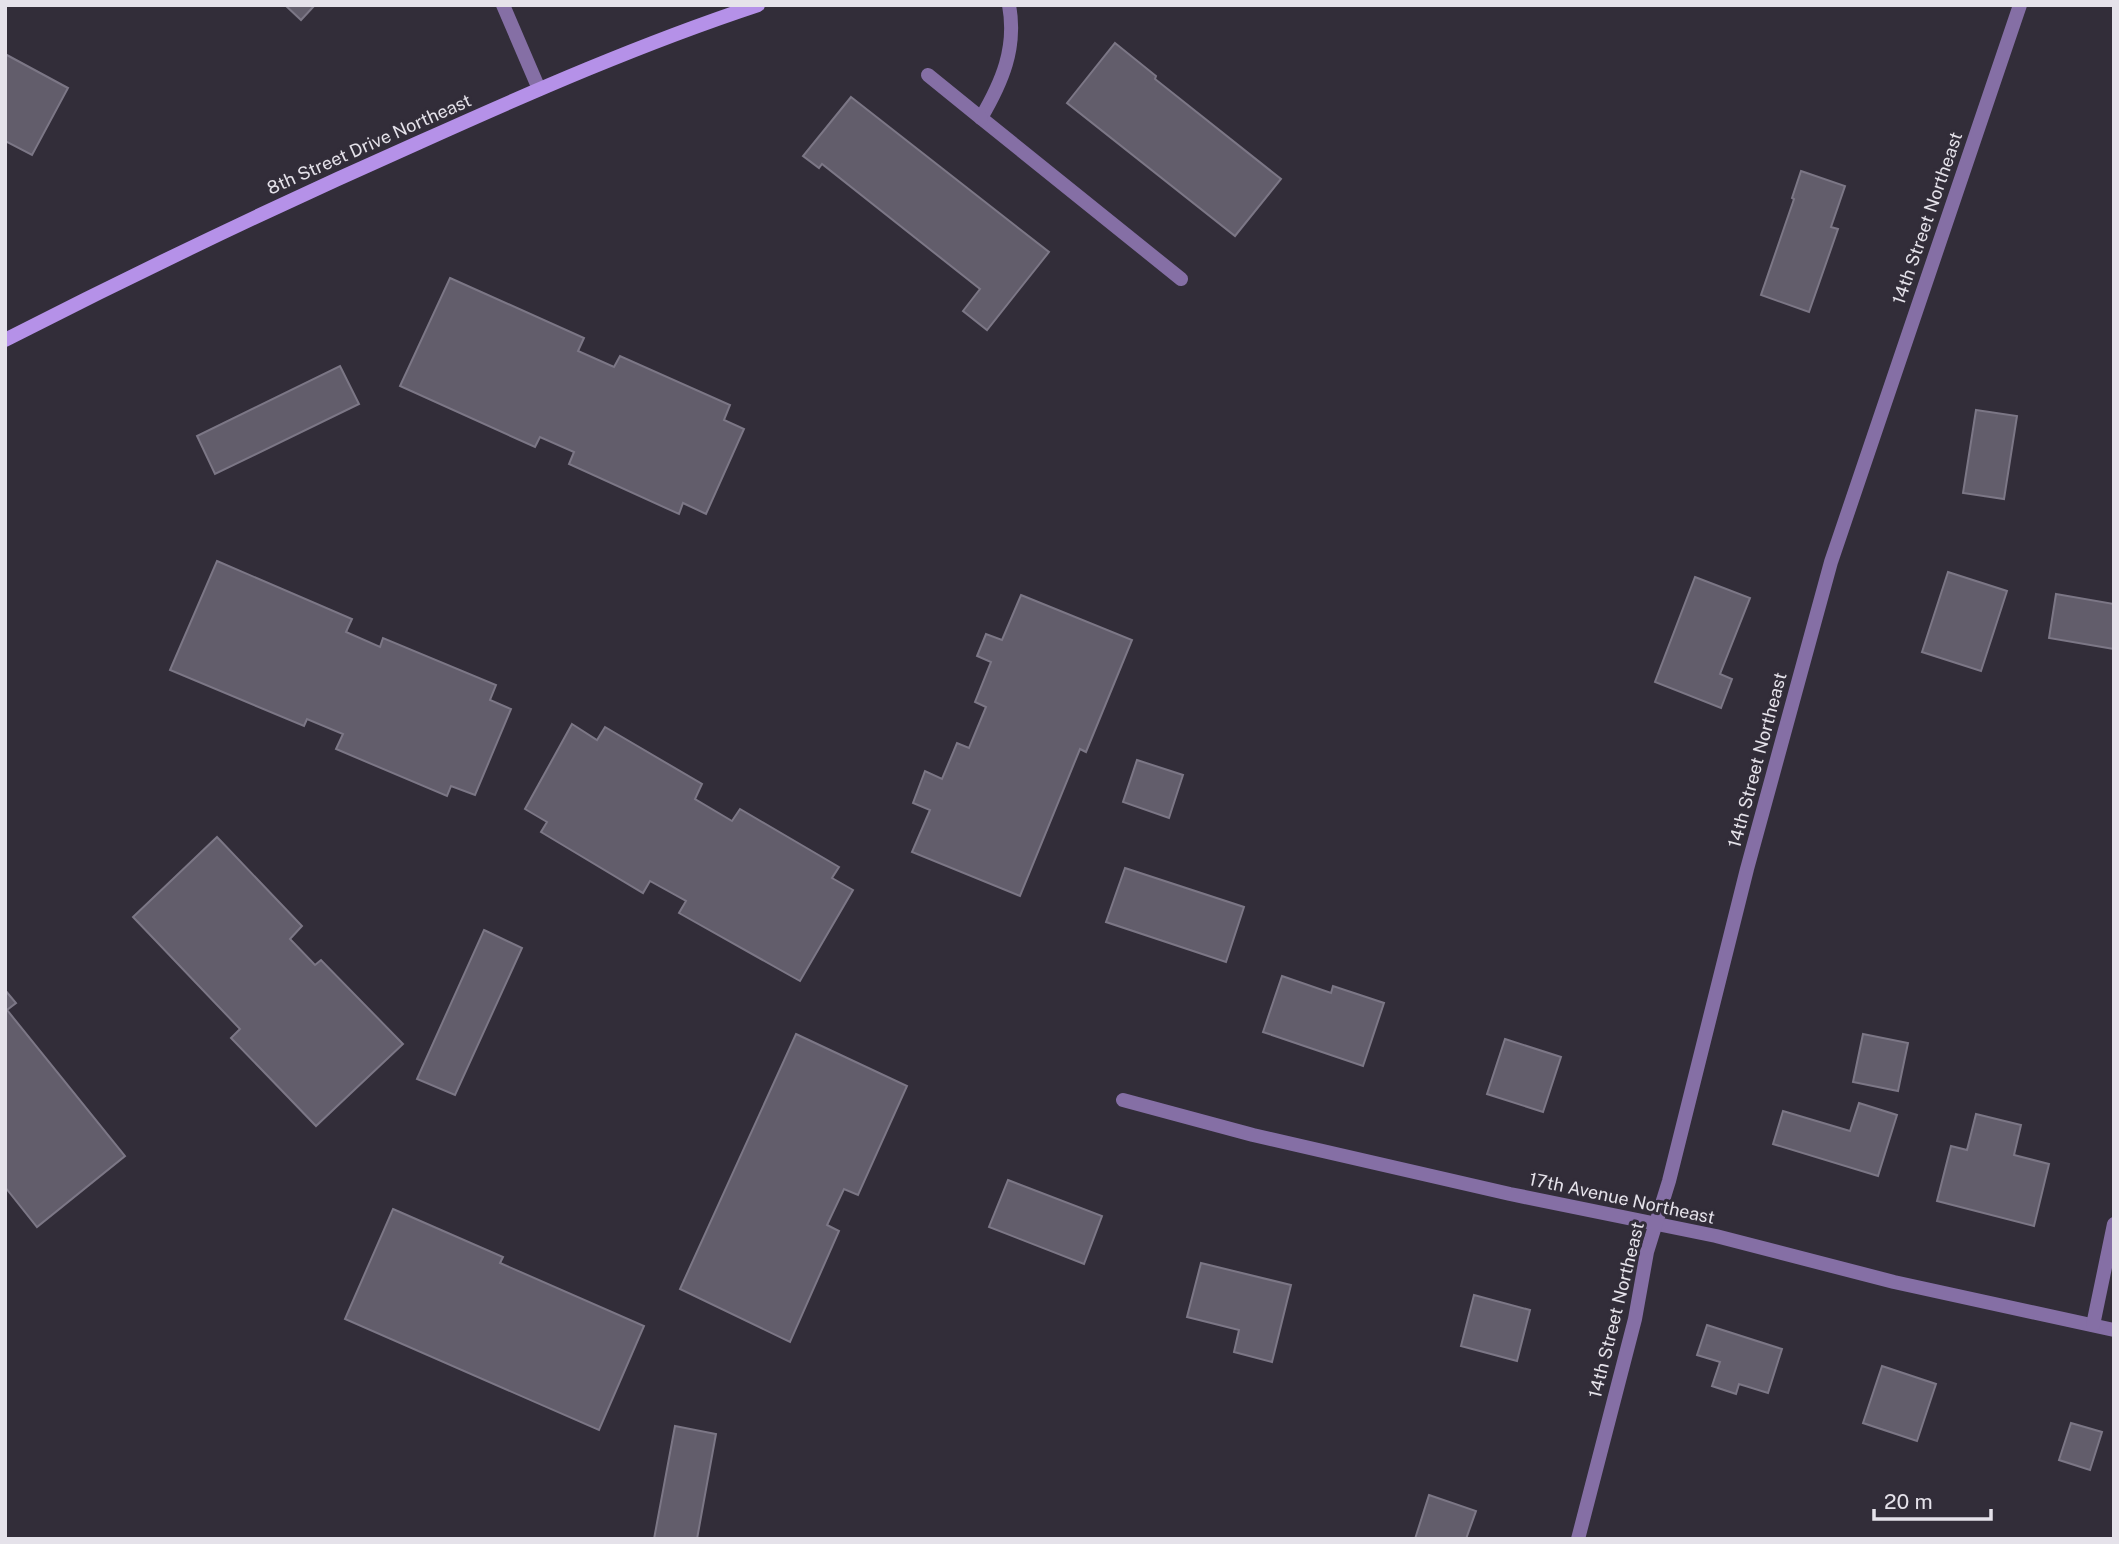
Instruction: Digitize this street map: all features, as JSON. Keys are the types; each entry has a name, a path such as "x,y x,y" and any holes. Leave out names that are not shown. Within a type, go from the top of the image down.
{"main road":[{"name":"8th Street Drive Northeast","path":"5,340 123,279 287,201 539,89 626,53 758,5"}],"street":[{"path":"503,5 539,89"},
{"path":"981,118 1007,65 1013,26 1009,5"},
{"name":"14th Street Northeast","path":"1578,1539 1635,1319 1647,1252 1831,562 2020,5"},
{"path":"928,75 1181,279"},
{"name":"17th Avenue Northeast","path":"1122,1100 1254,1135 1510,1195 1716,1236 1894,1282 2114,1330"},
{"path":"2093,1325 2114,1224"}],"building":[{"path":"285,5 315,5 301,20"},
{"path":"1115,43 1156,76 1155,79 1281,179 1235,236 1067,103"},
{"path":"5,54 68,88 32,155 5,141"},
{"path":"851,97 1049,252 987,330 963,311 980,289 822,164 819,168 803,156"},
{"path":"1801,171 1845,186 1831,227 1838,229 1809,312 1761,295"},
{"path":"450,278 584,338 578,351 614,367 620,356 730,405 724,420 744,429 706,514 683,503 679,514 569,464 574,452 540,437 535,447 400,386"},
{"path":"340,366 359,404 215,474 197,436"},
{"path":"1976,410 2017,416 2004,499 1963,493"},
{"path":"217,561 352,619 346,632 380,647 383,638 496,685 490,700 511,709 475,795 451,786 447,796 336,749 343,734 307,719 304,726 170,670"},
{"path":"1948,572 2007,591 1981,671 1922,652"},
{"path":"1695,577 1750,598 1720,674 1732,679 1721,708 1655,682"},
{"path":"2056,594 2114,604 2114,649 2049,638"},
{"path":"1021,595 1132,640 1086,752 1080,749 1020,896 912,852 930,810 913,803 925,771 942,779 957,743 969,748 986,707 975,702 991,662 977,656 986,634 1002,640"},
{"path":"572,724 597,740 605,727 702,784 695,799 732,821 740,809 839,867 832,878 853,890 800,981 679,913 686,901 650,881 643,893 541,832 547,822 525,809"},
{"path":"1137,760 1183,775 1169,818 1123,802"},
{"path":"217,837 302,926 290,939 315,965 321,960 403,1044 316,1126 231,1038 240,1029 133,917"},
{"path":"1125,868 1244,907 1226,962 1106,922"},
{"path":"484,930 522,948 455,1095 417,1079"},
{"path":"1282,976 1331,993 1333,986 1384,1003 1363,1066 1263,1032"},
{"path":"5,990 16,1003 7,1010 125,1156 37,1227 5,1187"},
{"path":"796,1034 907,1086 858,1195 844,1189 827,1225 839,1231 790,1342 680,1289"},
{"path":"1863,1034 1908,1043 1898,1091 1853,1082"},
{"path":"1505,1039 1561,1057 1543,1112 1487,1094"},
{"path":"1859,1103 1897,1115 1878,1176 1773,1144 1783,1111 1850,1131"},
{"path":"1976,1114 2021,1125 2014,1155 2049,1164 2034,1226 1937,1201 1951,1146 1967,1150"},
{"path":"1008,1180 1102,1216 1084,1264 989,1227"},
{"path":"393,1209 503,1257 500,1263 644,1326 599,1430 345,1319"},
{"path":"1201,1263 1291,1285 1272,1362 1234,1352 1239,1330 1187,1317"},
{"path":"1474,1295 1530,1310 1517,1361 1461,1346"},
{"path":"1707,1325 1782,1349 1768,1393 1739,1384 1736,1394 1712,1386 1720,1362 1697,1355"},
{"path":"1882,1366 1936,1384 1917,1441 1863,1423"},
{"path":"2071,1423 2102,1432 2090,1470 2059,1460"},
{"path":"675,1426 716,1434 697,1539 654,1539"},
{"path":"1429,1495 1476,1511 1466,1539 1415,1539"}]}
